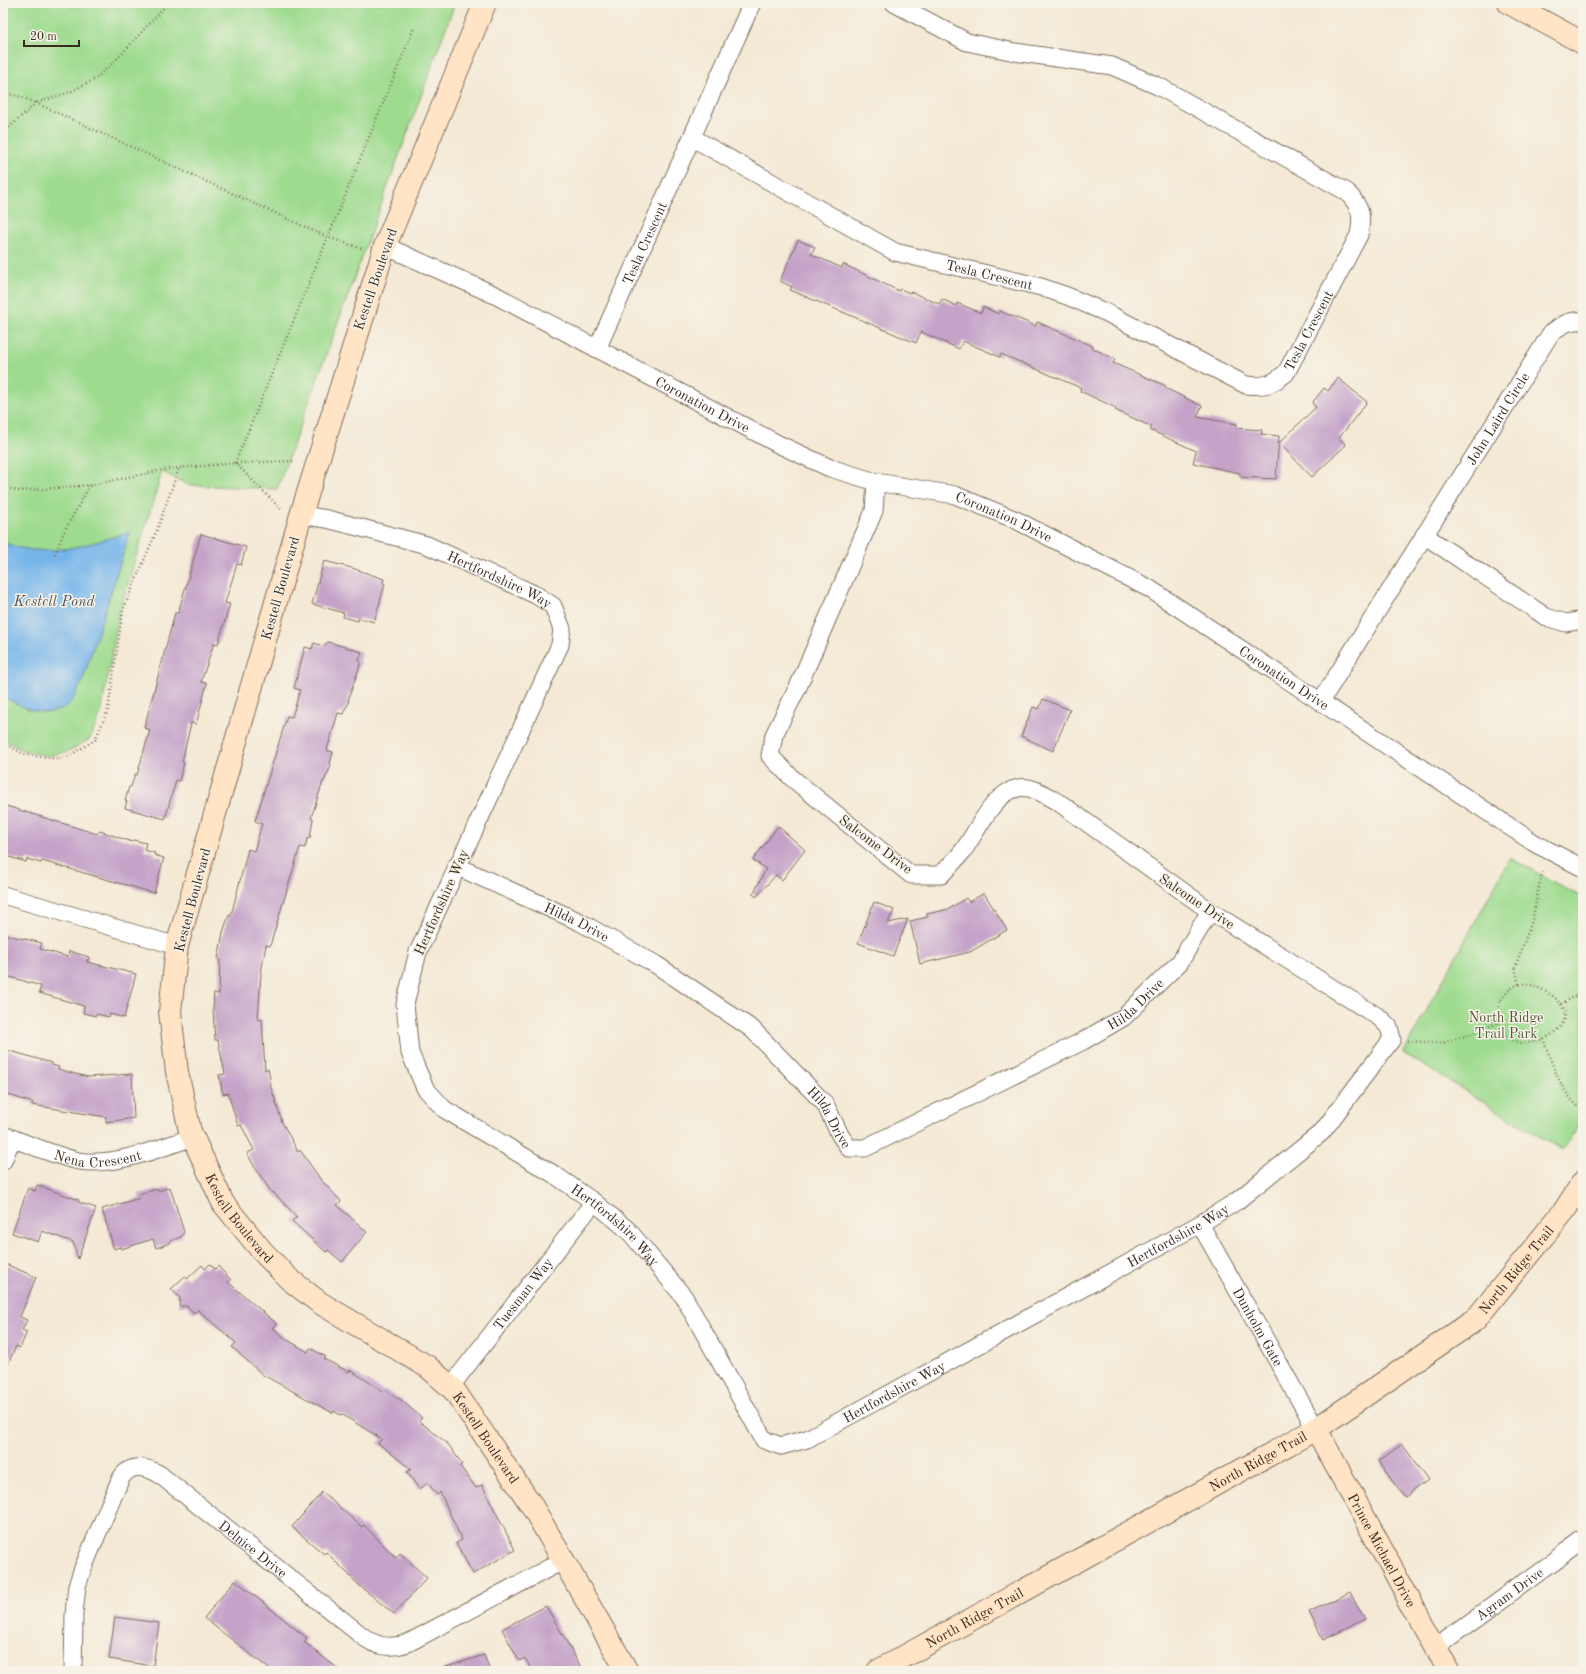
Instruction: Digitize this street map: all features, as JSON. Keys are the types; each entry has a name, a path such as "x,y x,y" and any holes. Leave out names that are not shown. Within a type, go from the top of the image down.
{"street":[{"name":"Kestell Boulevard","path":"485,3 376,248 291,512 177,946 170,1012 177,1072 190,1131 223,1203 262,1251 289,1278 320,1303 428,1367 451,1386 500,1455 564,1560 628,1671"},
{"name":"Tesla Crescent","path":"597,349 693,138 752,3"},
{"name":"Tesla Crescent","path":"693,138 895,252 1041,287 1067,296 1107,313 1246,385 1258,386 1273,384 1286,372 1359,235 1362,220 1358,205 1347,192 1160,87 1112,66 1015,52 967,42 894,3"},
{"path":"1509,3 1583,43"},
{"name":"Coronation Drive","path":"376,248 495,295 778,444 830,468 876,482 955,495 1016,520 1150,589 1536,844 1583,868"},
{"name":"John Laird Circle","path":"1320,701 1551,333 1562,324 1578,320 1583,321"},
{"name":"Salcome Drive","path":"876,482 874,511 798,687 774,735 770,756 792,778 911,875 941,875 962,853 990,809 1002,796 1018,788 1035,789 1061,804 1210,911 1380,1018 1389,1027 1392,1039"},
{"name":"Hertfordshire Way","path":"291,512 327,519 427,545 536,595 552,606 562,629 560,645 456,866 418,952 405,1004 410,1053 425,1088 444,1109 555,1175 594,1202 628,1230 684,1297 762,1437 768,1442 781,1446 807,1439 1200,1224 1237,1200 1322,1132 1392,1039"},
{"path":"1424,535 1546,617 1566,623 1583,620"},
{"name":"Hilda Drive","path":"456,866 580,922 655,964 752,1029 824,1104 840,1136 849,1148 865,1148 1083,1041 1124,1017 1180,962 1210,911"},
{"path":"3,895 177,946"},
{"name":"Nena Crescent","path":"8,1137 79,1161 96,1162 119,1159 166,1146 193,1136"},
{"path":"3,1162 8,1137"},
{"name":"North Ridge Trail","path":"878,1671 1316,1429 1475,1320 1564,1211 1583,1182"},
{"name":"Tuesman Way","path":"451,1386 594,1202"},
{"name":"Dunholm Gate","path":"1200,1224 1316,1429"},
{"name":"Prince Michael Drive","path":"1316,1429 1448,1671"},
{"name":"Delnice Drive","path":"73,1671 75,1602 81,1575 120,1480 127,1472 135,1467 145,1468 159,1474 360,1635 380,1646 393,1647 408,1643 564,1560"},
{"name":"Agram Drive","path":"1435,1648 1583,1540"}],"path":[{"path":"3,134 36,103 70,92 95,79 116,60 168,3"},
{"path":"235,463 414,28"},
{"path":"3,93 18,96 36,103 327,237 376,248"},
{"path":"3,486 17,491 91,485 180,468 235,463 295,461"},
{"path":"235,463 291,512"},
{"path":"3,744 26,755 58,759 69,756 95,740 108,710 123,610 157,530 180,468"},
{"path":"55,554 64,532 91,485"},
{"path":"1519,984 1514,968 1532,921 1542,872"},
{"path":"1519,984 1530,984 1545,990 1561,1004 1565,1017 1562,1024 1554,1033 1543,1038 1524,1043 1506,1037 1499,1022 1499,1002 1510,989 1519,984"},
{"path":"1561,1004 1583,992"},
{"path":"1392,1039 1442,1043 1469,1035 1499,1022"},
{"path":"1543,1038 1561,1087 1572,1102 1583,1112"}],"green space":[{"path":"3,3 455,3 277,489 188,485 162,472 120,609 101,713 90,739 69,751 49,756 27,752 3,740 3,697 30,710 70,703 82,682 130,533 66,549 35,550 19,548 3,542"},
{"name":"North Ridge Trail Park","path":"1510,858 1583,898 1583,1120 1562,1150 1403,1053"}],"water":[{"name":"Kestell Pond","path":"130,532 82,682 71,702 61,709 53,712 45,712 27,708 3,697 3,542 19,548 35,550 66,549"}],"building":[{"path":"798,240 815,247 811,254 842,268 843,264 899,291 900,289 910,293 911,292 939,304 942,299 956,306 957,303 981,313 983,307 999,314 1000,311 1036,326 1037,322 1093,346 1092,348 1115,359 1113,363 1166,386 1165,388 1202,406 1197,417 1237,424 1236,428 1262,430 1261,434 1279,436 1276,479 1240,477 1240,473 1193,463 1196,451 1150,430 1152,427 1115,410 1116,408 1080,391 1081,388 1001,354 1000,357 963,341 959,349 921,332 916,343 790,290 792,287 780,281"},
{"path":"1338,378 1367,402 1339,438 1346,445 1312,477 1279,443 1316,407 1312,403 1324,388 1328,391"},
{"path":"201,534 246,547 241,565 237,564 225,603 230,604 218,644 214,643 201,682 207,683 201,706 196,724 191,723 182,762 184,763 179,781 176,780 165,819 125,808 127,801 125,801 135,774 137,775 150,730 144,728 175,613 178,613"},
{"path":"324,561 352,568 384,579 383,583 385,584 374,622 359,618 358,621 343,617 344,613 312,604"},
{"path":"328,642 362,652 359,660 361,662 349,697 348,705 343,714 338,713 327,750 333,752 330,764 331,766 323,781 311,818 313,819 310,838 307,839 305,848 300,847 270,946 266,945 261,973 258,1020 262,1019 265,1070 268,1069 270,1084 282,1122 298,1152 300,1150 321,1180 341,1201 337,1205 367,1232 342,1262 328,1250 326,1252 292,1221 297,1217 273,1192 272,1193 247,1153 254,1150 241,1125 238,1126 228,1093 223,1094 219,1075 225,1074 218,1040 215,1040 213,1009 214,993 219,994 220,960 218,959 223,932 229,915 231,916 248,849 254,851 262,824 255,821 287,716 292,717 300,690 294,688 305,647 312,649 314,643 323,646"},
{"path":"1043,699 1070,710 1053,751 1021,736 1033,707 1039,709"},
{"path":"3,805 97,834 100,831 132,842 133,840 146,843 144,850 155,853 154,855 164,858 154,893 42,861 41,863 27,859 26,862 3,855"},
{"path":"778,826 805,850 782,880 776,875 756,897 753,894 766,869 753,860"},
{"path":"984,893 1007,930 970,952 920,964 910,921 928,917 927,914 949,909 966,898 969,902"},
{"path":"874,902 894,910 888,923 908,919 893,956 858,943"},
{"path":"3,934 42,943 40,949 68,957 69,951 89,957 87,962 136,974 124,1018 110,1014 109,1017 83,1013 84,1006 39,993 41,986 3,975"},
{"path":"3,1049 52,1063 52,1065 59,1067 58,1069 89,1077 132,1074 134,1118 106,1122 106,1117 32,1105 33,1103 3,1093"},
{"path":"37,1185 79,1200 78,1202 96,1208 78,1259 73,1242 42,1231 38,1242 12,1233 28,1188 35,1191"},
{"path":"170,1187 184,1232 181,1237 156,1248 153,1239 121,1249 120,1247 114,1249 102,1209 140,1198 139,1194 157,1189 158,1191"},
{"path":"3,1263 36,1277 20,1317 27,1320 22,1330 27,1332 20,1348 16,1346 3,1375"},
{"path":"210,1264 215,1269 218,1266 231,1280 228,1282 277,1324 273,1328 286,1339 308,1352 310,1348 326,1357 324,1359 349,1372 350,1370 383,1391 385,1390 401,1400 422,1418 419,1421 448,1444 462,1464 460,1466 476,1488 482,1485 515,1550 473,1574 456,1543 462,1540 440,1492 437,1495 428,1483 419,1489 407,1472 411,1469 378,1443 382,1439 341,1414 340,1415 334,1411 333,1413 263,1375 232,1347 236,1343 198,1310 194,1313 187,1306 179,1306 180,1298 171,1289 185,1276 187,1279 202,1265 205,1269"},
{"path":"1402,1444 1428,1480 1405,1497 1379,1461"},
{"path":"322,1492 362,1527 364,1525 396,1558 400,1553 427,1578 394,1614 360,1586 326,1552 324,1554 292,1527"},
{"path":"235,1580 307,1638 304,1642 341,1671 272,1671 204,1618"},
{"path":"1350,1592 1364,1620 1323,1640 1309,1612"},
{"path":"546,1606 583,1671 532,1671 525,1658 519,1661 502,1629"},
{"path":"115,1617 159,1623 153,1666 109,1659"},
{"path":"484,1655 490,1671 443,1671 443,1668"}]}
